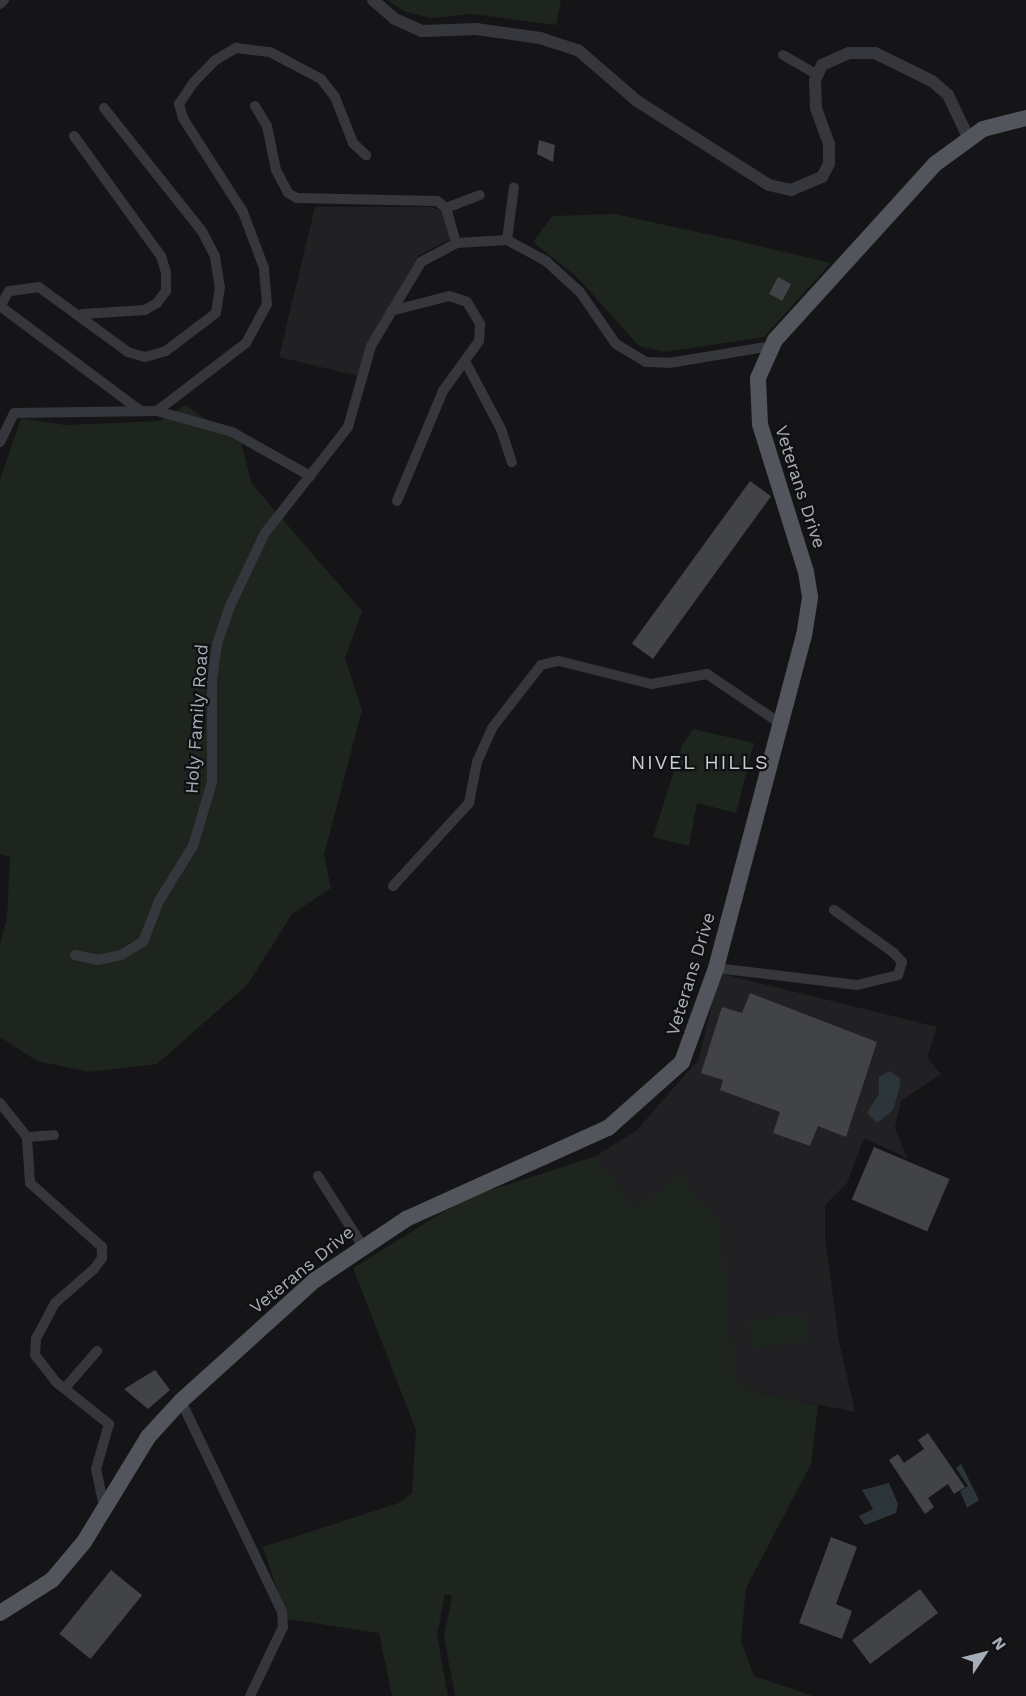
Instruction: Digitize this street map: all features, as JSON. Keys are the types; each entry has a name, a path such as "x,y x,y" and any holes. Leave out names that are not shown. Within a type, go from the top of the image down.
{"main road":[{"path":"969,137 1026,118"},
{"name":"Veterans Drive","path":"0,1613 52,1580 104,1508 148,1437 181,1401 315,1280 362,1245 451,1196 564,1150 629,1112 682,1062 716,968 781,724 810,597 756,405 758,378 772,346 935,164 969,137"}],"street":[{"path":"0,4 4,0"},
{"path":"373,0 395,19 422,31 476,29 540,38 578,50 637,101 751,175 791,190 822,177 830,164 829,144 816,108 817,75 831,59 849,53 875,53 899,63 948,95 969,137"},
{"path":"157,411 246,343 267,304 255,238 183,118 179,104 193,83 214,61 236,48 270,52 321,79 335,97 353,143 366,154"},
{"path":"783,55 817,75"},
{"path":"255,106 267,126 276,170 288,193 297,198 370,201 425,199 446,208 480,195"},
{"path":"104,108 202,231 215,257 221,300 208,323 166,351 145,357 128,352 82,314 39,286 9,291 0,306 141,411"},
{"path":"74,136 161,256 166,272 166,291 158,303 145,310 82,314"},
{"path":"514,187 507,240 546,261 580,292 616,344 646,362 669,363 772,346"},
{"path":"446,208 456,243"},
{"name":"Holy Family Road","path":"75,955 98,960 121,955 143,942 159,901 193,846 212,782 217,644 265,532 348,428 371,346 391,311 421,262 456,243 507,240"},
{"path":"391,311 449,296 467,302 480,324 479,341 443,391 397,501"},
{"path":"465,360 501,429 512,462"},
{"path":"0,442 14,413 157,411 232,432 310,476"},
{"path":"393,886 469,803 477,762 492,728 541,665 559,661 651,684 707,674 781,724"},
{"path":"716,968 857,985 898,975 902,962 894,953 834,910"},
{"path":"0,1103 27,1137 30,1183 102,1247 102,1258 94,1269 55,1304 36,1338 36,1359 64,1388 109,1424 96,1469 104,1508"},
{"path":"27,1137 54,1135"},
{"path":"318,1176 362,1245"},
{"path":"64,1388 97,1351"},
{"path":"181,1401 282,1612 283,1627 250,1696"}],"shaded area":[{"path":"387,0 561,0 556,25 472,14 431,18 406,12"},
{"path":"315,207 432,207 443,212 450,239 418,256 367,345 358,376 279,357"},
{"path":"615,214 831,263 764,337 665,352 639,346 577,277 533,242 552,216"},
{"path":"185,405 241,443 252,484 362,611 345,658 362,710 324,855 331,888 292,914 248,984 157,1064 89,1072 37,1061 0,1037 0,944 7,918 10,857 0,854 0,480 21,418 65,425 160,421"},
{"path":"693,729 754,743 736,813 697,803 689,846 653,837 682,746"},
{"path":"719,973 937,1027 927,1058 941,1074 901,1101 895,1128 907,1158 864,1138 847,1183 825,1205 825,1238 839,1341 855,1412 748,1390 734,1375 634,1209 596,1156 637,1130 699,1059"},
{"path":"889,1071 900,1078 900,1086 893,1110 877,1123 867,1113 879,1094 879,1077"},
{"path":"596,1156 634,1208 681,1175 720,1224 734,1375 748,1390 818,1405 811,1464 746,1588 741,1641 754,1676 813,1696 455,1696 444,1636 452,1596 445,1594 437,1635 448,1696 392,1696 379,1633 287,1619 263,1547 399,1503 412,1493 416,1430 353,1268 466,1198"},
{"path":"804,1313 808,1341 751,1349 748,1321"},
{"path":"961,1464 979,1500 967,1508 960,1491 968,1486 956,1468"},
{"path":"889,1483 898,1504 896,1513 865,1525 859,1516 873,1509 862,1490"}],"building":[{"path":"539,140 555,145 553,162 537,154"},
{"path":"778,277 791,284 782,301 769,294"},
{"path":"750,481 771,496 653,659 632,644"},
{"path":"750,993 877,1042 846,1137 818,1126 810,1146 773,1133 780,1112 720,1090 723,1080 701,1073 722,1007 742,1013"},
{"path":"874,1147 949,1179 927,1232 852,1199"},
{"path":"155,1370 170,1390 148,1409 124,1389"},
{"path":"928,1433 965,1487 954,1494 948,1484 928,1498 934,1507 925,1514 889,1460 898,1454 904,1463 924,1449 918,1440"},
{"path":"831,1537 857,1547 836,1604 852,1611 842,1639 799,1623"},
{"path":"111,1570 142,1595 90,1659 59,1634"},
{"path":"920,1589 938,1613 870,1664 852,1640"}],"district":[{"name":"NIVEL HILLS","path":"700,762"}]}
